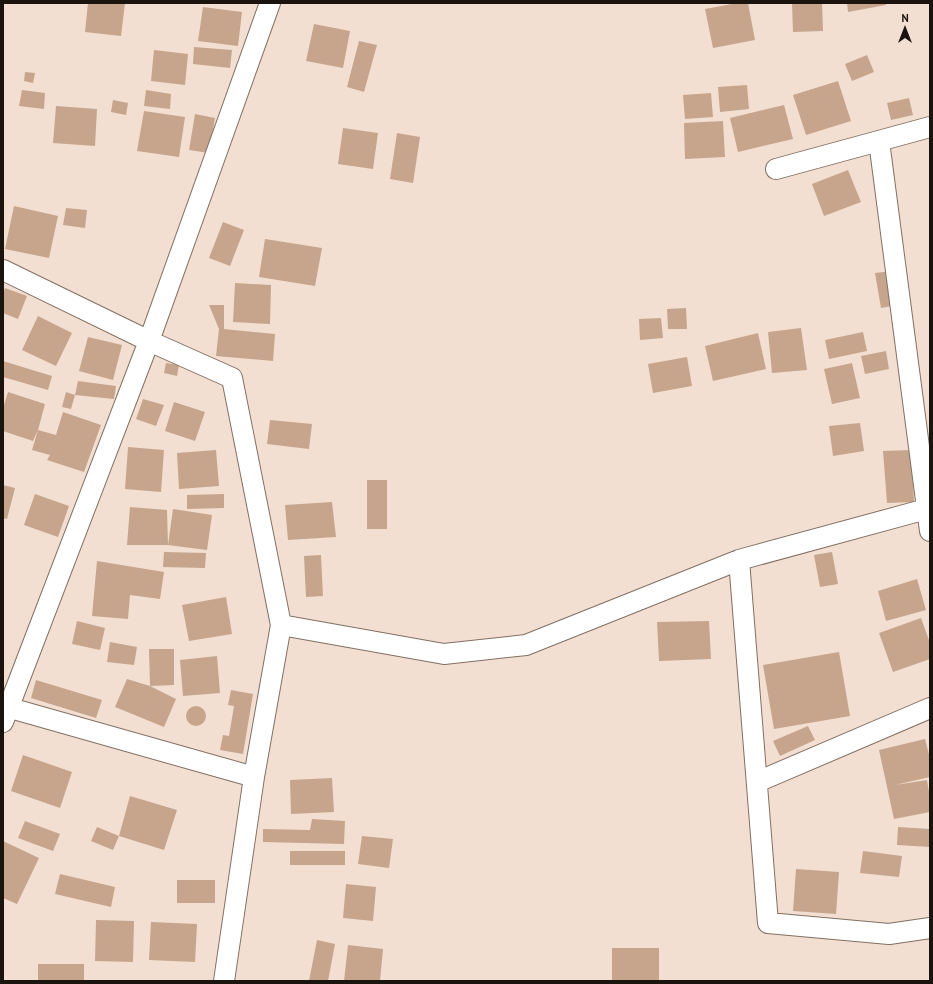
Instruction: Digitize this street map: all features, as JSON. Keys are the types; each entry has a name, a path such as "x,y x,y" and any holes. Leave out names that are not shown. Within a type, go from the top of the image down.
{"street":[{"path":"254,777 5,712 149,341 270,3"},
{"path":"776,169 930,127"},
{"path":"879,141 929,509 930,531"},
{"path":"3,270 149,341 232,378 281,625 254,777 224,981"},
{"path":"281,625 444,654 526,645 739,560 929,509"},
{"path":"739,560 768,923 889,934 930,928"},
{"path":"756,782 930,708"}],"building":[{"path":"88,3 125,3 121,36 85,32"},
{"path":"737,3 748,3 755,40 713,48 705,9"},
{"path":"792,3 822,3 823,31 793,32"},
{"path":"847,3 886,3 886,5 848,12"},
{"path":"203,7 242,12 238,46 198,41"},
{"path":"314,24 350,31 343,68 306,61"},
{"path":"359,41 377,45 364,92 347,87"},
{"path":"194,47 232,50 230,68 193,64"},
{"path":"154,50 188,54 185,85 151,81"},
{"path":"867,55 874,72 852,81 845,64"},
{"path":"25,72 35,73 33,83 24,81"},
{"path":"838,81 851,121 806,135 793,95"},
{"path":"747,85 749,109 720,112 718,87"},
{"path":"22,90 45,93 44,109 19,106"},
{"path":"146,90 171,94 170,109 144,106"},
{"path":"711,93 713,117 685,119 683,95"},
{"path":"909,98 913,115 891,120 887,103"},
{"path":"113,100 128,103 126,115 111,112"},
{"path":"784,105 793,139 738,152 730,118"},
{"path":"56,106 97,109 95,146 53,143"},
{"path":"144,111 185,117 179,157 137,151"},
{"path":"195,114 215,118 209,153 189,150"},
{"path":"723,121 725,157 685,159 684,123"},
{"path":"343,128 378,133 373,169 338,164"},
{"path":"397,133 420,137 413,183 390,179"},
{"path":"848,170 861,202 824,216 812,184"},
{"path":"14,206 58,216 49,258 5,249"},
{"path":"66,208 87,210 85,228 63,225"},
{"path":"223,222 244,230 230,266 209,258"},
{"path":"265,239 322,248 315,286 259,277"},
{"path":"892,271 898,305 881,308 875,273"},
{"path":"235,283 271,285 270,324 233,322"},
{"path":"5,288 27,296 18,319 3,313 3,294"},
{"path":"209,305 224,305 224,329 275,334 273,361 216,356 219,329"},
{"path":"686,308 687,329 668,329 667,309"},
{"path":"38,316 72,333 56,366 22,350"},
{"path":"661,318 663,338 640,340 639,319"},
{"path":"801,328 807,370 772,373 768,332"},
{"path":"863,332 867,351 829,359 825,340"},
{"path":"758,333 766,369 713,381 705,346"},
{"path":"88,337 122,345 113,380 79,371"},
{"path":"886,351 889,369 865,374 861,356"},
{"path":"687,357 692,386 653,393 648,364"},
{"path":"3,361 52,376 48,390 3,377"},
{"path":"166,363 179,365 177,376 164,373"},
{"path":"852,363 860,398 832,404 824,369"},
{"path":"78,381 116,386 114,399 75,395"},
{"path":"8,392 45,404 38,430 33,441 3,431 3,408"},
{"path":"66,392 75,395 71,409 62,407"},
{"path":"143,399 164,405 156,426 136,419"},
{"path":"174,402 205,412 195,441 165,431"},
{"path":"63,412 101,425 84,472 47,460 50,455 32,450 38,430 56,435"},
{"path":"270,420 312,424 309,449 267,444"},
{"path":"860,423 864,451 833,456 829,426"},
{"path":"128,447 164,450 161,492 125,489"},
{"path":"216,450 219,486 179,489 177,453"},
{"path":"911,450 914,502 887,503 883,451"},
{"path":"367,480 387,480 387,529 367,529"},
{"path":"3,485 15,488 7,519 3,518"},
{"path":"35,494 69,506 58,537 24,525"},
{"path":"224,494 224,508 187,509 187,495"},
{"path":"332,502 336,537 288,540 285,505"},
{"path":"130,507 167,510 168,545 127,545"},
{"path":"173,509 212,515 207,550 168,545"},
{"path":"164,552 206,553 205,568 163,567"},
{"path":"832,552 838,584 820,587 814,555"},
{"path":"321,555 323,596 306,597 304,556"},
{"path":"97,561 164,572 160,599 130,595 128,619 92,616"},
{"path":"917,579 926,610 886,621 878,591"},
{"path":"226,597 232,634 189,641 182,605"},
{"path":"921,618 930,643 930,659 893,672 879,633"},
{"path":"77,621 105,628 100,650 72,644"},
{"path":"709,621 711,659 659,661 657,622"},
{"path":"110,642 137,647 134,665 107,662"},
{"path":"149,649 174,649 174,685 150,686"},
{"path":"839,652 850,716 774,729 763,665"},
{"path":"217,656 220,693 183,696 180,660"},
{"path":"127,679 150,686 176,699 164,727 115,707"},
{"path":"36,680 102,700 96,718 31,698"},
{"path":"231,690 253,694 243,754 220,750 223,735 229,736 234,706 228,705"},
{"path":"192,706 200,706 206,712 206,720 200,726 192,726 186,720 186,712"},
{"path":"808,726 815,740 780,756 773,741"},
{"path":"925,739 930,758 930,777 895,785 927,780 930,798 930,812 894,819 879,750"},
{"path":"23,755 72,772 60,808 11,791"},
{"path":"332,778 334,812 291,814 290,780"},
{"path":"130,796 177,810 164,850 119,836"},
{"path":"312,819 345,821 344,844 263,842 263,829 310,830"},
{"path":"25,821 60,834 53,851 18,838"},
{"path":"97,827 119,836 113,850 91,841"},
{"path":"898,827 930,829 930,847 897,845"},
{"path":"362,836 393,839 389,868 358,864"},
{"path":"3,841 39,858 17,904 3,898"},
{"path":"290,851 345,851 345,865 290,865"},
{"path":"863,851 902,856 899,877 860,873"},
{"path":"796,869 839,872 836,914 793,911"},
{"path":"60,874 115,887 111,907 55,894"},
{"path":"177,880 215,880 215,903 177,903"},
{"path":"346,884 376,887 373,921 343,918"},
{"path":"96,920 134,921 133,962 95,961"},
{"path":"151,922 197,924 195,962 149,960"},
{"path":"317,940 335,944 328,981 309,981"},
{"path":"348,945 383,949 380,981 344,981"},
{"path":"612,948 659,948 659,981 612,981"},
{"path":"38,964 84,964 84,981 38,981"}]}
